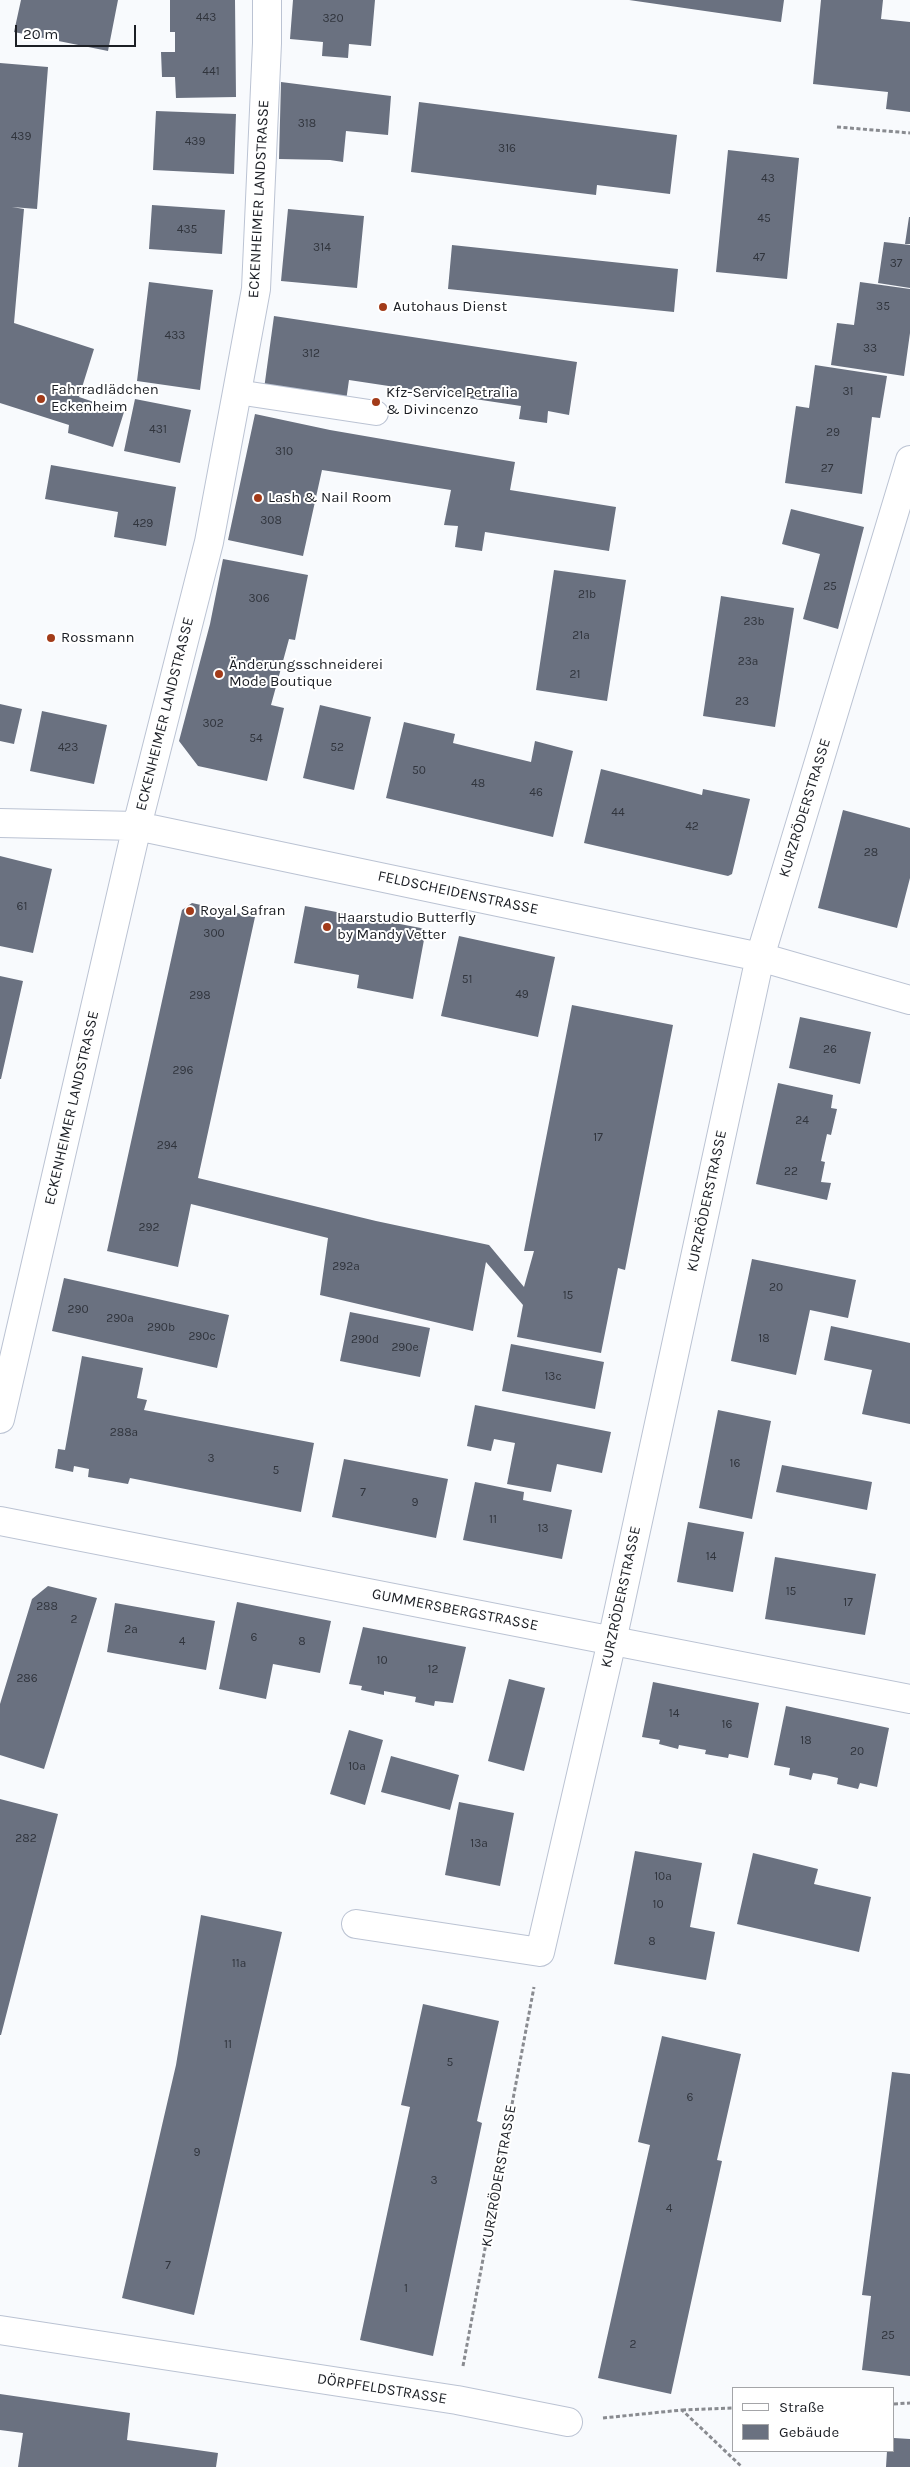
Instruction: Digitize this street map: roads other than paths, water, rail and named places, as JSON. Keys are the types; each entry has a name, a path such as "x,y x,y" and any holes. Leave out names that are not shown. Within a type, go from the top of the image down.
{"street":[{"name":"ECKENHEIMER LANDSTRASSE","path":"0,1419 137,826 209,542 256,289 267,53 267,0"},
{"name":"KURZRÖDERSTRASSE","path":"356,1924 540,1952 612,1640 760,957 910,460"},
{"name":"FELDSCHEIDENSTRASSE","path":"0,823 137,826 760,957 910,1000"},
{"name":"GUMMERSBERGSTRASSE","path":"0,1520 910,1699"},
{"name":"DÖRPFELDSTRASSE","path":"0,2330 457,2400 568,2422"}],"lane":[{"path":"237,392 376,413"}],"place":[{"name":"Autohaus Dienst","path":"383,307"},
{"name":"Fahrradlädchen Eckenheim","path":"41,399"},
{"name":"Kfz-Service Petralia & Divincenzo","path":"376,402"},
{"name":"Lash & Nail Room","path":"258,498"},
{"name":"Rossmann","path":"51,638"},
{"name":"Änderungsschneiderei Mode Boutique","path":"219,674"},
{"name":"Royal Safran","path":"190,911"},
{"name":"Haarstudio Butterfly by Mandy Vetter","path":"327,927"}]}
